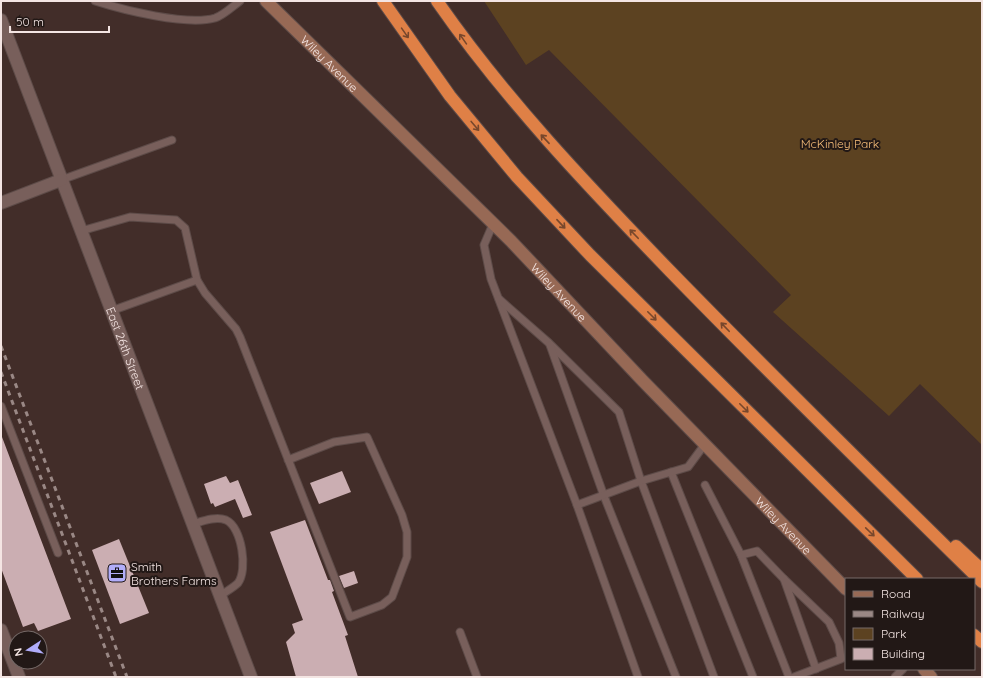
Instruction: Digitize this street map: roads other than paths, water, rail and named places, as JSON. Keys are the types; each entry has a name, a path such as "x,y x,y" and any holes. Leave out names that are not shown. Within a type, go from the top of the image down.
{"highway":[{"path":"383,1 450,96 517,177 590,255 916,578"},
{"path":"437,1 468,46 537,130 612,210 752,355 982,582"},
{"path":"752,355 982,570"}],"street":[{"name":"Wiley Avenue","path":"266,1 493,224 704,444 845,588"},
{"name":"East 26th Street","path":"1,20 80,231 251,677"},
{"path":"1,203 61,180"},
{"path":"1,630 19,677"}],"lane":[{"path":"95,1 121,9 196,22 216,17 240,1"},
{"path":"61,180 172,140"},
{"path":"80,231 130,217 176,220 185,228 197,280 205,293 236,330 350,617 382,605 392,597 407,557 407,532 402,515 367,437 334,442 288,460"},
{"path":"493,224 484,245 491,279 577,505 638,677"},
{"path":"111,311 197,280"},
{"path":"498,297 550,343 620,412 641,481 714,677"},
{"path":"550,343 604,496 676,677"},
{"path":"1,406 58,553"},
{"path":"577,505 641,481 688,467 704,444"},
{"path":"671,472 753,677"},
{"path":"705,485 741,555 789,677"},
{"path":"193,524 216,518 227,520 235,528 244,553 242,569 238,583 220,596"},
{"path":"741,555 757,551 829,622 839,643 841,660 794,677"},
{"path":"784,579 816,668"},
{"path":"460,632 477,677"},
{"path":"894,677 902,670"}],"railway":[{"path":"1,346 127,677"},
{"path":"1,372 116,677"}],"place":[{"name":"Smith Brothers Farms","path":"117,573"}],"park label":[{"name":"McKinley Park","path":"840,143"}]}
